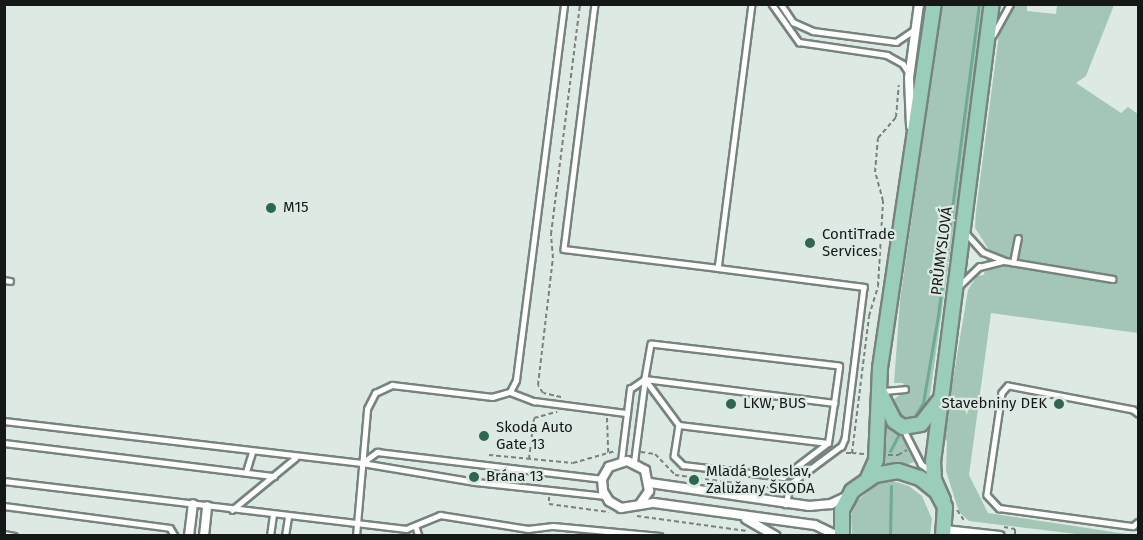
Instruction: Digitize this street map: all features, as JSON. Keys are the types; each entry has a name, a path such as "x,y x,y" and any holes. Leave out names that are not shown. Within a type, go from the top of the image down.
{"main road":[{"path":"868,478 876,460 878,390 913,166 934,4"},
{"name":"PRŮMYSLOVÁ","path":"944,533 943,500 932,472 992,4"},
{"path":"878,390 894,421 909,428 921,424 930,415 941,392"},
{"path":"840,536 840,518 848,496 868,478 882,472 906,472 927,482 943,500"}],"street":[{"path":"913,166 909,74 919,4"},
{"path":"640,504 650,483 645,470 634,462 621,461 609,467 602,479 605,496 621,508 640,504 734,514 824,527 840,536"},
{"path":"650,483 786,504 824,506 848,496"},
{"path":"189,536 193,504"},
{"path":"204,536 207,506"},
{"path":"734,514 775,536"},
{"path":"944,533 1000,536"}],"lane":[{"path":"510,392 516,380 564,4"},
{"path":"595,4 564,249 864,287 842,446 788,490 786,504"},
{"path":"718,268 752,4"},
{"path":"772,4 799,42 887,55 903,64 909,74"},
{"path":"781,4 801,29 896,42 915,29"},
{"path":"987,45 1010,4"},
{"path":"962,225 977,248 1005,261 1113,279"},
{"path":"1013,263 1018,238"},
{"path":"954,292 979,267 1005,261"},
{"path":"634,462 645,379 651,344 839,366 828,443 783,477 683,465 674,456 679,425 645,379"},
{"path":"621,461 630,389 645,379 834,403"},
{"path":"356,536 355,524 367,409 381,388 392,385 492,397 510,392 561,405 627,413"},
{"path":"1138,414 1133,410 1008,386 1002,393 987,495 999,508 1133,526 1138,522"},
{"path":"878,390 905,388"},
{"path":"4,421 296,458 362,463 476,482 605,496"},
{"path":"679,425 828,443"},
{"path":"906,434 921,464 932,472"},
{"path":"4,443 274,476"},
{"path":"246,472 252,452"},
{"path":"362,463 377,452 602,479"},
{"path":"232,510 296,458"},
{"path":"4,482 355,524 416,527 440,515 528,529 553,526 660,536"},
{"path":"4,506 170,528 175,536"},
{"path":"270,536 273,515"},
{"path":"285,536 288,517"},
{"path":"416,527 419,536"},
{"path":"4,534 14,536"}],"path":[{"path":"529,459 534,418 559,411 561,405 562,396 543,393 538,386 553,258 551,234 580,4"},
{"path":"844,453 852,453 870,316 878,286 883,201 875,172 878,138 896,117 900,79 909,74"},
{"path":"599,415 609,421 608,453"},
{"path":"489,454 573,463 622,449"},
{"path":"635,451 655,454 675,475 788,490"}],"green space":[{"path":"942,5 985,5 929,402 925,412 912,422 898,418 893,400 905,391 903,383 894,383 900,301"},
{"path":"1016,5 1027,5 1027,11 1056,14 1057,5 1114,5 1086,76 1076,83 1121,113 1128,107 1138,114 1138,333 991,313 969,475 988,513 1133,535 1085,535 969,521 959,512 946,471 947,441 943,439 968,290 977,276 984,275 988,248 975,228 999,34"},
{"path":"884,418 902,437 914,462 906,465 885,463"},
{"path":"893,481 909,486 922,496 932,519 930,535 852,535 851,516 857,501 880,482"}],"waterway":[{"path":"913,419 923,403 938,315 979,4"},
{"path":"890,451 899,434"},
{"path":"890,536 891,486"}],"place":[{"name":"M15","path":"271,208"},
{"name":"ContiTrade Services","path":"810,243"},
{"name":"LKW, BUS","path":"731,404"},
{"name":"Stavebniny DEK","path":"1059,404"},
{"name":"Skoda Auto Gate 13","path":"484,436"},
{"name":"Brána 13","path":"474,477"},
{"name":"Mladá Boleslav, Zalužany ŠKODA","path":"694,480"}]}
